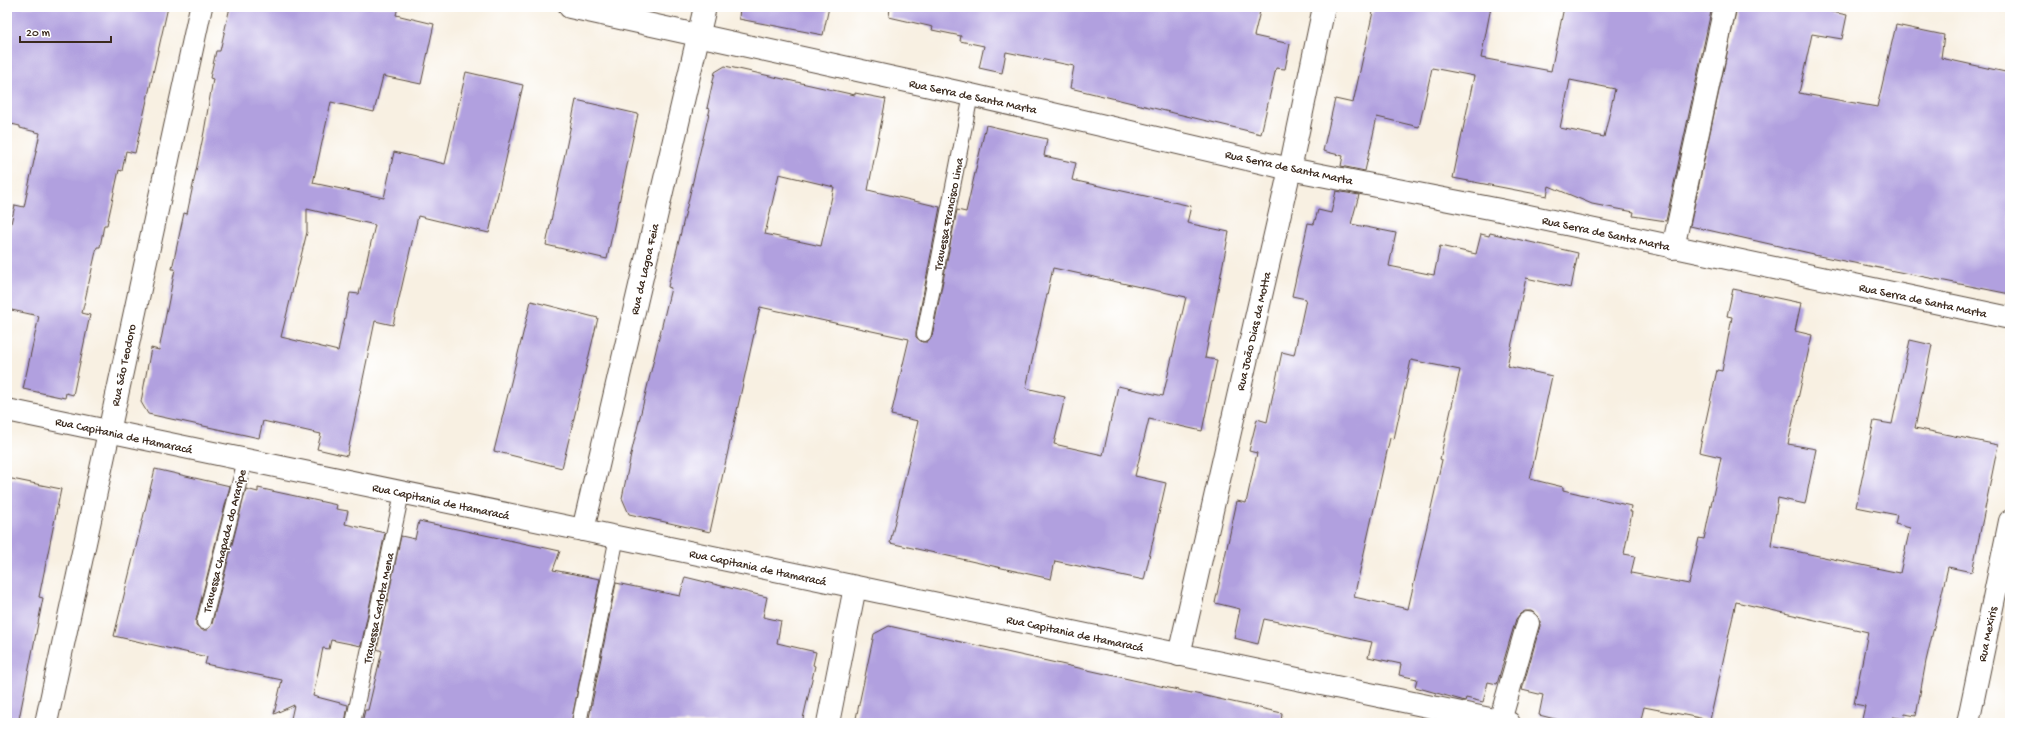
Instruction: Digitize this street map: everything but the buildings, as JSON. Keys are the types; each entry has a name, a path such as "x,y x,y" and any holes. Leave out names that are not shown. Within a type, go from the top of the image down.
{"street":[{"name":"Rua São Teodoro","path":"46,723 201,7"},
{"name":"Rua Serra de Santa Marta","path":"570,7 971,95 1290,169 1500,210 1673,248 2010,318"},
{"name":"Rua da Lagoa Feia","path":"583,530 705,7"},
{"name":"Rua João Dias da Motta","path":"1179,655 1290,169 1324,7"},
{"path":"1673,248 1725,7"},
{"name":"Rua Capitania de Itamaracá","path":"7,410 402,494 583,530 1505,722"},
{"name":"Rua Mexiris","path":"1968,723 2010,521"},
{"path":"828,723 855,587"},
{"path":"1505,722 1528,623"}],"lane":[{"name":"Travessa Francisco Lima","path":"924,334 971,95"},
{"name":"Travessa Chapada do Araripe","path":"204,622 245,460"},
{"name":"Travessa Carlota Mena","path":"353,723 402,494"},
{"path":"579,723 617,538"}]}
